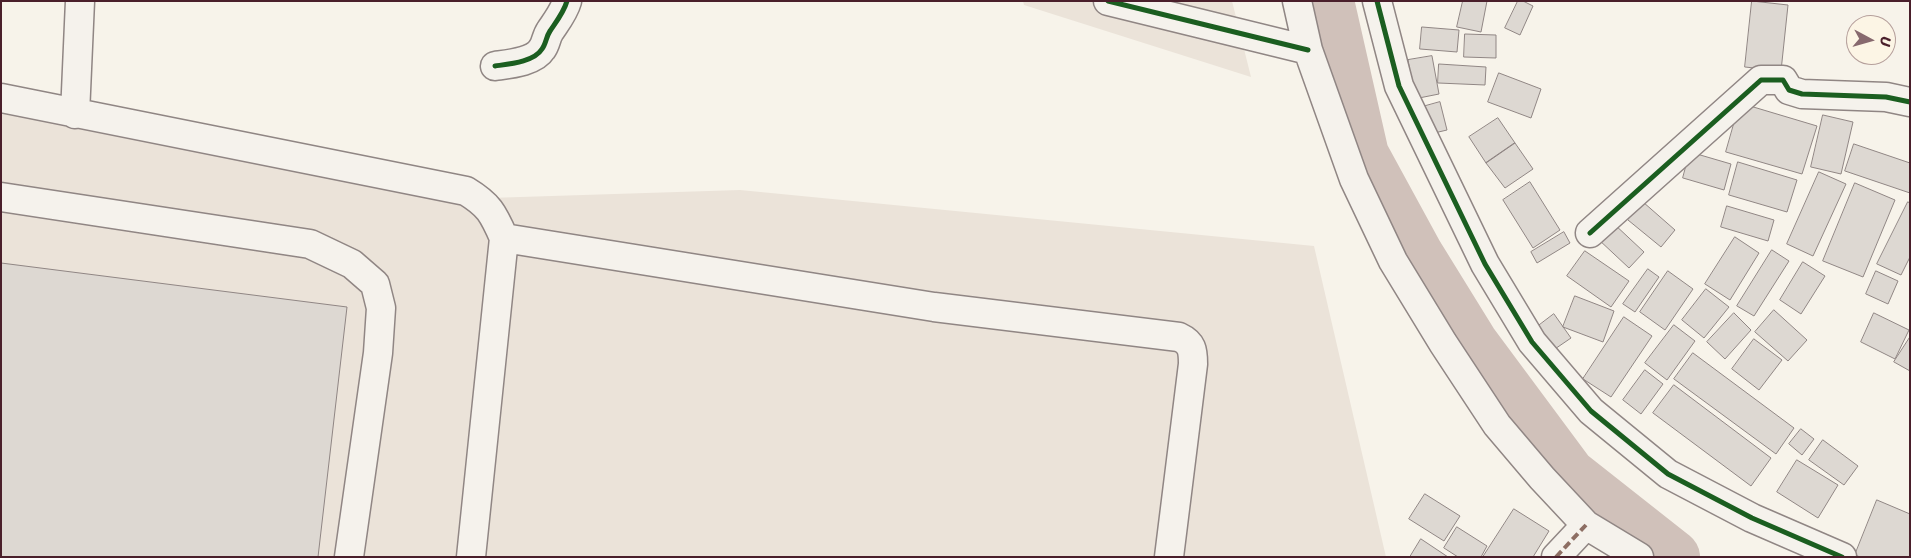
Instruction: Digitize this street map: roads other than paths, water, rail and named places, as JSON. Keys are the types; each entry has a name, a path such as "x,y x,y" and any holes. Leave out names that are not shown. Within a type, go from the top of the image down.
{"street":[{"path":"75,114 80,1"},
{"path":"495,66 509,64 541,52 548,34 563,11 567,1"},
{"path":"1108,1 1308,50"},
{"path":"1297,1 1308,50 1354,178 1393,261 1443,343 1497,426 1542,478 1586,525 1639,557"},
{"path":"1377,1 1400,86 1485,264 1532,342 1591,411 1668,474 1752,518 1842,557"},
{"path":"1590,234 1772,80 1789,90 1802,94 1886,97 1910,102"},
{"path":"1,98 466,191 481,201 494,215 504,238 471,557"},
{"path":"1,197 310,244 352,264 375,284 381,308 378,353 349,557"},
{"path":"504,238 934,307 1179,337 1187,341 1193,350 1193,364 1169,557"},
{"path":"1556,557 1586,525"}],"waterway":[{"path":"1327,1 1362,155 1416,254 1471,343 1569,475 1673,557"}]}
